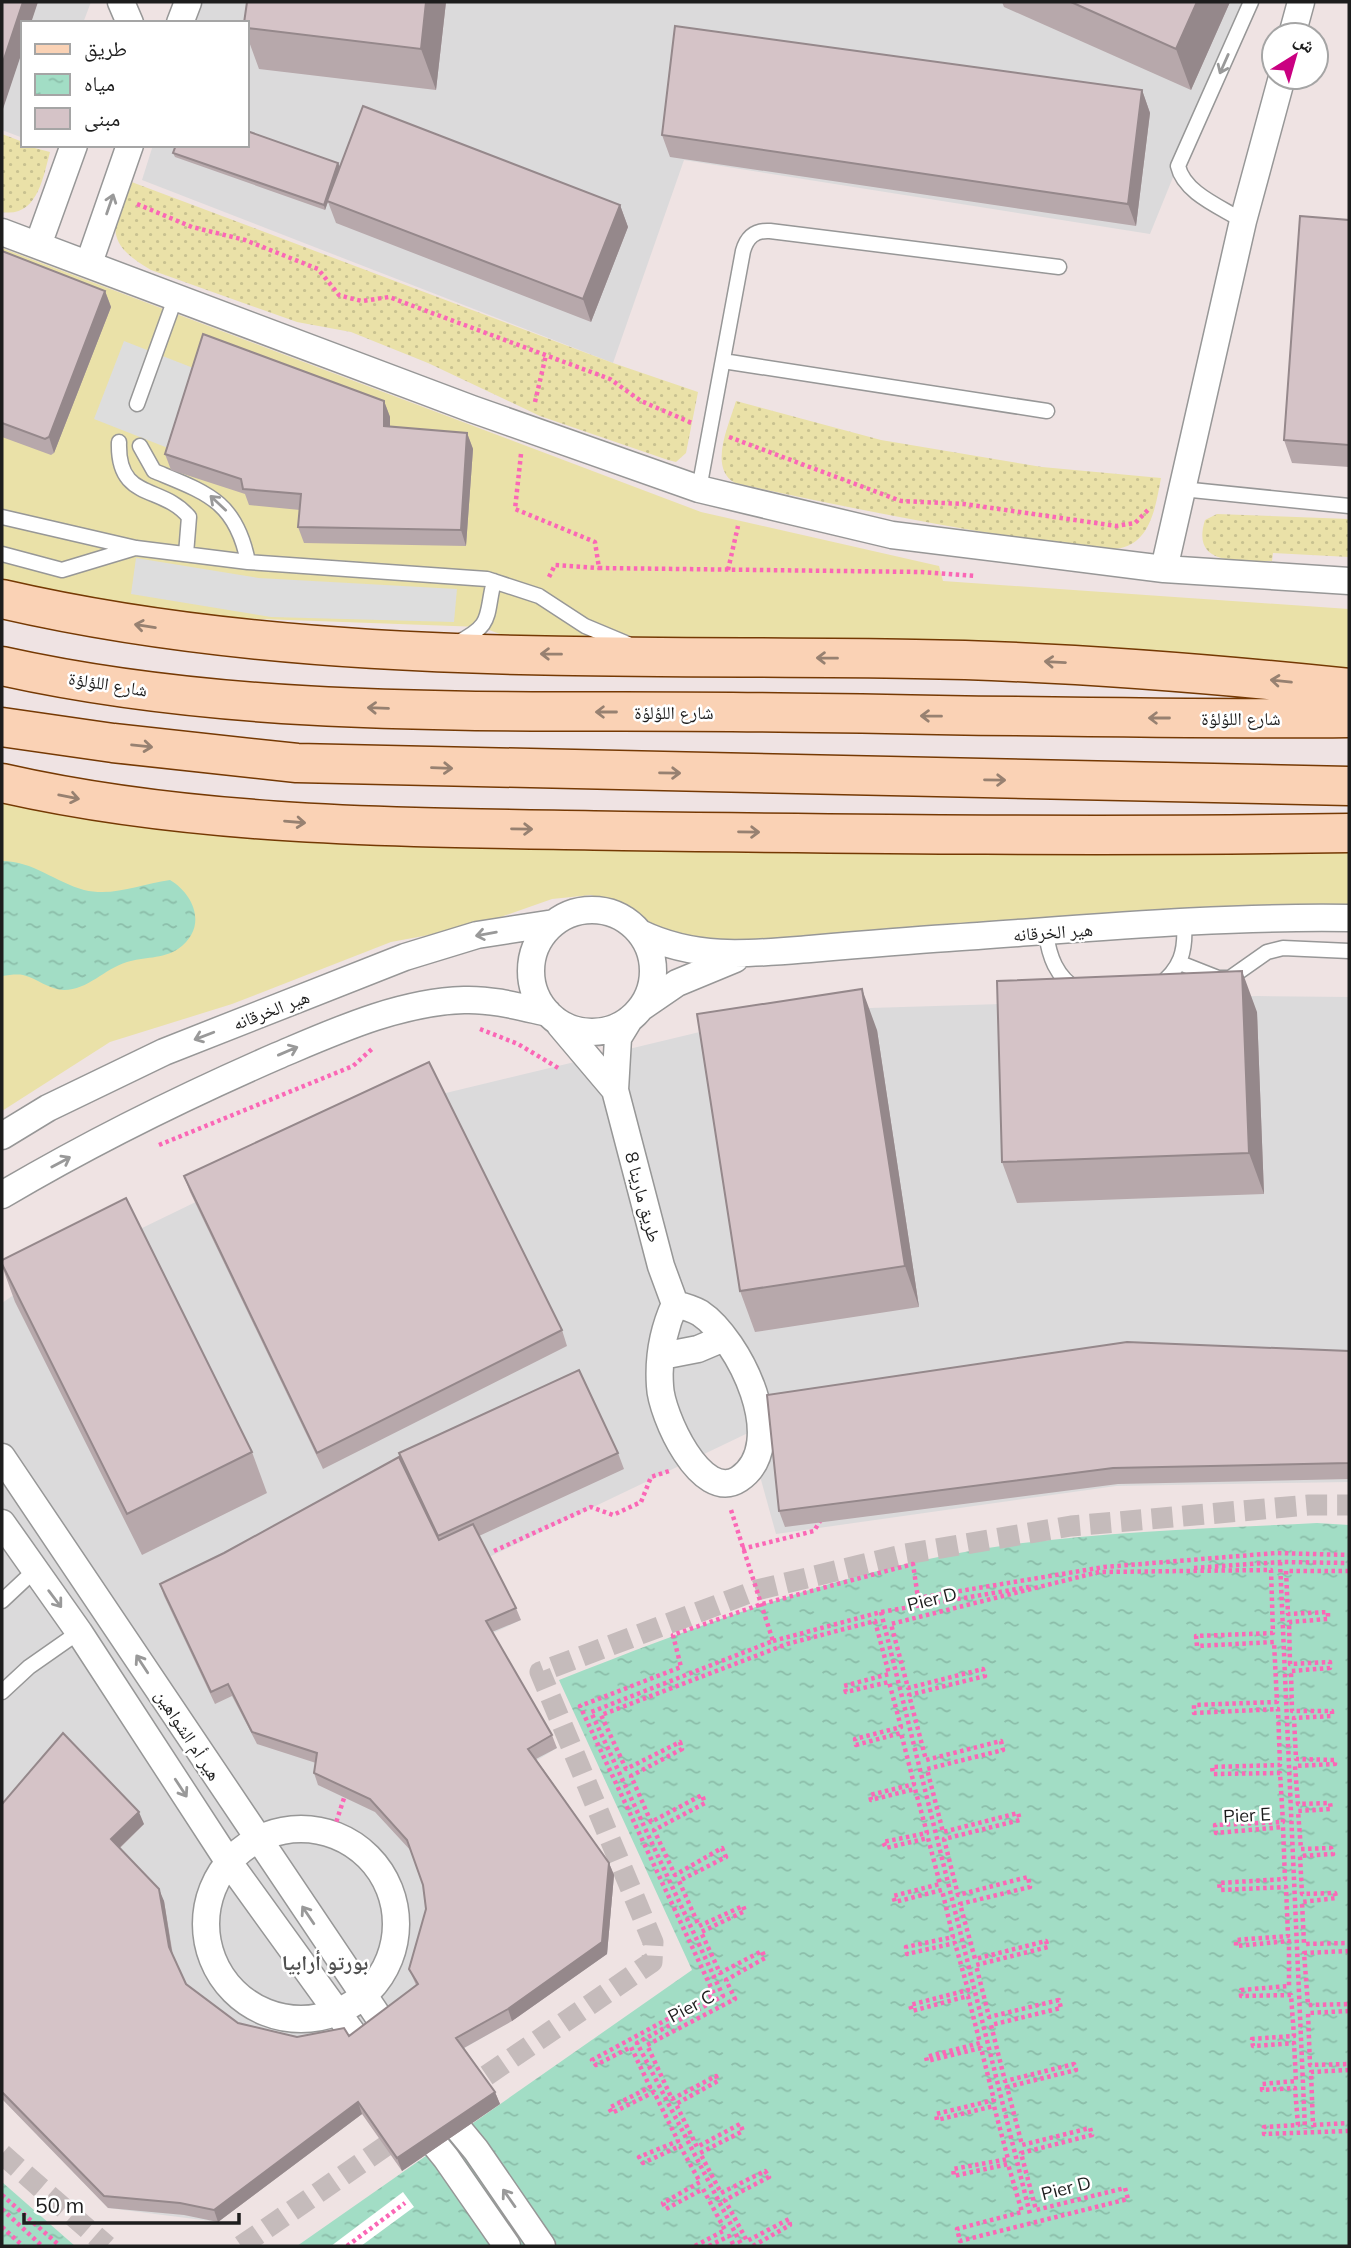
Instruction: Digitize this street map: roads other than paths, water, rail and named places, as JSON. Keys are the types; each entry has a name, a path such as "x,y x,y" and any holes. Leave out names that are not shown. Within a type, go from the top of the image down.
{"main road":[{"path":"2,599 58,612 212,637 354,650 1046,662 1174,670 1349,688"},
{"name":"شارع اللؤلؤة","path":"2,666 143,690 307,706 506,712 1349,718"},
{"path":"2,727 113,743 297,763 1349,786"},
{"path":"2,783 97,801 326,824 987,836 1349,833"}],"street":[{"path":"181,21 188,2"},
{"path":"1296,21 1301,2"},
{"path":"1164,569 1243,221 1278,91"},
{"path":"38,245 73,147"},
{"path":"89,263 129,147"},
{"path":"2,232 472,409 699,489 892,535 1164,569 1349,581"},
{"path":"2,1195 155,1112 320,1037 391,1012 464,1000 493,1001 552,1017 570,1028 593,1031 615,1027 634,1015 652,986 652,958 640,933 614,914 599,910 568,914 554,923 534,950 531,967 532,983 552,1017"},
{"name":"هير الخرقانه","path":"640,933 662,944 733,956 1184,923 1282,917 1349,918"},
{"name":"هير الخرقانه","path":"2,1136 48,1108 164,1052 405,957 477,935 554,923"},
{"name":"هير الخرقانه","path":"634,1015 658,994 687,978 757,953"},
{"name":"طريق مارينا 8","path":"634,1015 618,1038 615,1090 661,1265 675,1304"},
{"name":"طريق مارينا 8","path":"552,1017 615,1090"},
{"path":"675,1304 699,1312 723,1338 729,1342 760,1407 761,1429 759,1456 739,1479 722,1483 704,1475 672,1429 663,1408 660,1385 662,1331 675,1304"},
{"path":"662,1356 698,1349 723,1338"},
{"name":"هير أم الشواهين","path":"2,1457 107,1611 256,1839 419,2076 476,2150 542,2246"},
{"name":"هير أم الشواهين","path":"2,1523 79,1632 228,1861 395,2093 451,2165 507,2246"},
{"path":"79,1632 107,1611"},
{"path":"307,1829 332,1835 354,1846 373,1862 386,1883 394,1907 396,1932 391,1956 369,2004 343,2022 300,2020 264,2013 234,1993 213,1963 204,1928 210,1892 228,1861 256,1839 281,1830 307,1829"}],"lane":[{"path":"1243,221 1188,187 1180,177 1178,166 1251,2"},
{"path":"699,489 743,251 747,241 760,231 1059,267"},
{"path":"137,404 176,296"},
{"path":"723,361 1047,411"},
{"path":"119,442 121,468 131,484 149,495 181,508 189,517 186,554"},
{"path":"140,446 154,471 202,490 218,501 236,522 248,562"},
{"path":"1182,489 1349,506"},
{"path":"2,517 136,548 248,562 494,581 539,596 585,626 657,656"},
{"path":"2,554 62,569 136,548"},
{"path":"441,652 484,628 489,615 494,581"},
{"path":"1144,992 1160,985 1180,963 1184,955 1184,923"},
{"path":"1046,933 1054,965 1064,980 1074,988 1096,996"},
{"path":"1180,963 1218,978 1230,978 1267,952 1275,950 1349,951"},
{"path":"2,1601 34,1571"},
{"path":"2,1692 29,1667 79,1632"}],"water":[{"path":"2,861 24,864 73,886 95,892 116,891 170,880 179,886 191,903 195,912 193,931 187,941 172,952 127,962 73,989 54,988 23,975 2,976"},
{"path":"1317,1523 1349,1525 1349,2246 297,2246 692,1970 559,1680 670,1637 783,1598 840,1581 956,1553 1090,1536"},
{"path":"2,2182 75,2246 2,2246"}],"tunnel":[{"path":"461,2093 652,1962 653,1942 540,1672 757,1590 906,1554 1071,1526 1309,1505 1349,1505"},
{"path":"241,2246 406,2132"},
{"path":"2,2154 107,2246"}],"district":[{"name":"بورتو أرابيا","path":"325,1962"}]}
